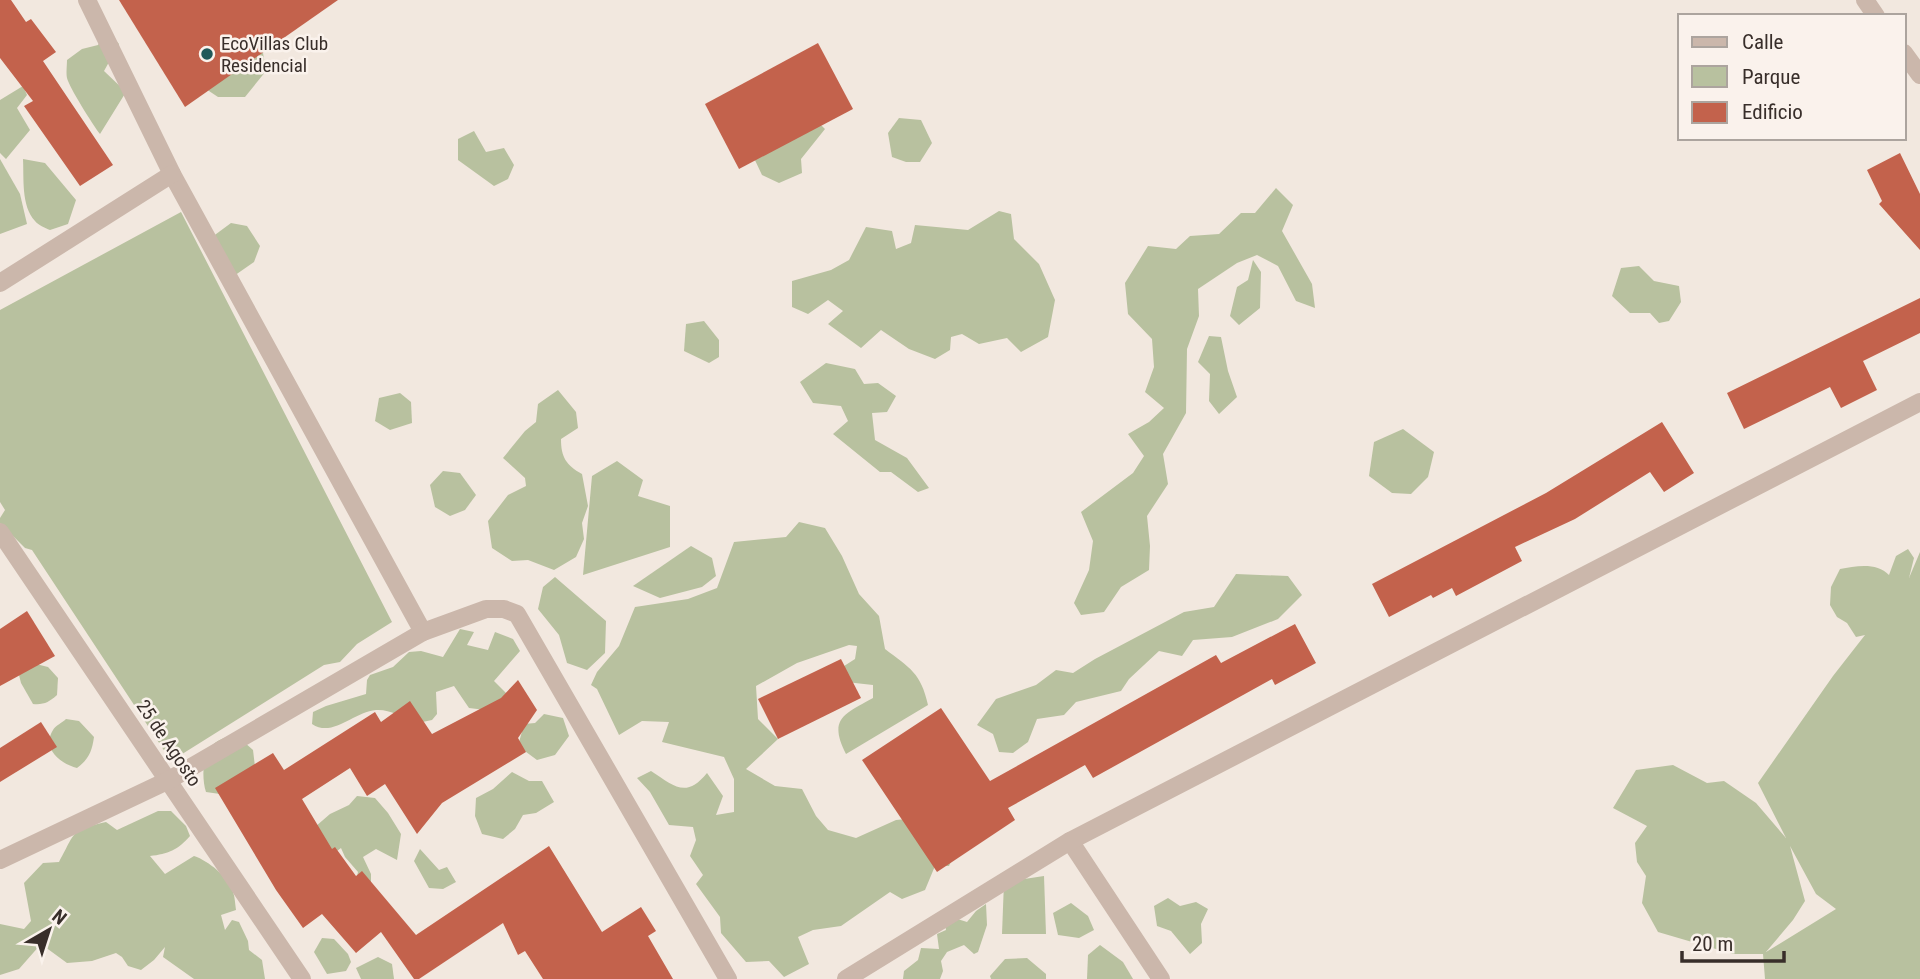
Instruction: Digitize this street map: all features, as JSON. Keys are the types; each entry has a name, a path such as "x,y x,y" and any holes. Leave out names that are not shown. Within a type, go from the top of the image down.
{"street":[{"path":"87,0 172,174 422,632"},
{"path":"1906,56 1920,75"},
{"path":"0,282 172,174"},
{"path":"846,979 1070,841 1920,402"},
{"name":"25 de Agosto","path":"0,532 302,979"},
{"path":"0,860 169,780 422,632 486,608 504,609 517,614 728,979"},
{"path":"1070,841 1161,979"}],"green space":[{"path":"106,30 119,44 104,71 126,92 100,134 69,83 67,60 82,49 98,45"},
{"path":"260,35 266,71 245,97 218,97 203,87"},
{"path":"23,86 27,95 17,108 30,130 6,159 0,153 0,100"},
{"path":"899,118 921,120 932,143 920,162 906,162 892,157 888,133"},
{"path":"819,123 825,129 801,159 802,173 779,183 762,175 753,156"},
{"path":"474,131 486,152 504,148 514,165 508,179 494,186 458,160 458,139"},
{"path":"0,159 20,194 27,224 0,234"},
{"path":"23,159 45,163 76,200 68,224 50,230 38,224 31,215 24,191"},
{"path":"1276,188 1293,205 1282,231 1312,284 1315,308 1296,301 1278,266 1257,255 1237,263 1198,289 1199,316 1187,349 1186,413 1163,454 1168,484 1147,516 1149,570 1121,587 1104,612 1081,615 1074,603 1089,570 1093,541 1081,512 1133,473 1144,456 1128,434 1149,422 1164,408 1145,392 1154,367 1152,339 1128,314 1125,283 1148,246 1176,249 1190,236 1219,234 1241,213 1255,213"},
{"path":"999,211 1011,214 1014,239 1039,264 1055,300 1048,337 1021,352 1007,338 979,344 962,334 951,337 950,350 935,359 909,349 881,330 861,348 828,324 843,311 828,300 808,314 792,307 792,281 831,270 849,260 866,227 892,231 896,249 911,243 915,225 968,230"},
{"path":"181,212 392,622 357,644 340,662 324,665 171,761 32,550 25,548 0,523 5,510 0,502 0,310"},
{"path":"231,223 247,226 260,246 254,262 231,278 204,243"},
{"path":"1253,260 1261,272 1260,308 1239,325 1230,316 1237,287 1248,280"},
{"path":"1639,266 1654,281 1679,286 1681,302 1669,321 1659,323 1650,313 1630,313 1612,296 1621,268"},
{"path":"704,321 719,340 719,357 709,363 684,351 686,324"},
{"path":"1209,336 1221,337 1237,397 1219,414 1209,401 1210,374 1198,362"},
{"path":"826,363 855,369 864,384 878,383 896,396 887,412 872,413 875,440 907,458 929,488 918,492 891,472 880,472 833,434 848,421 841,406 813,403 800,382"},
{"path":"558,390 576,412 578,428 561,439 561,445 563,456 582,474 588,506 582,523 584,539 576,557 554,570 528,560 512,561 492,548 488,521 508,495 526,486 525,478 503,458 536,422 538,404"},
{"path":"400,393 411,402 412,423 390,430 375,421 379,398"},
{"path":"1403,429 1434,452 1428,477 1411,494 1392,493 1369,476 1374,442"},
{"path":"617,461 643,480 638,496 670,506 670,547 583,575 592,476"},
{"path":"443,471 460,473 476,495 465,510 450,516 435,507 430,485"},
{"path":"799,522 825,528 842,556 859,594 879,616 885,649 918,678 928,705 846,754 839,725 847,714 873,698 873,685 846,682 841,668 855,659 857,646 849,645 797,663 756,686 758,719 778,739 746,769 775,786 802,789 816,816 828,830 856,838 896,820 916,818 954,855 949,866 935,866 925,890 902,899 890,892 841,926 813,930 798,937 809,964 784,977 769,961 746,962 721,933 720,917 696,884 703,875 690,856 696,840 693,827 669,825 650,792 637,778 651,771 673,785 686,788 700,781 707,773 723,796 716,815 734,812 734,779 724,757 662,742 669,722 642,721 619,735 597,689 591,685 597,672 619,646 635,607 688,599 717,588 734,542 786,537"},
{"path":"691,546 712,558 716,576 702,587 660,598 633,586"},
{"path":"1908,549 1914,558 1909,578 1920,552 1920,979 1765,979 1763,954 1733,954 1658,932 1642,903 1646,876 1637,862 1635,843 1647,826 1613,808 1636,770 1673,765 1707,783 1724,781 1756,803 1786,838 1758,783 1865,635 1856,637 1847,623 1837,617 1830,605 1831,587 1840,569 1872,567 1889,575 1896,556","holes":["1790,846 1816,894 1836,909 1766,952 1805,901"]},
{"path":"1236,574 1288,576 1302,595 1278,619 1232,637 1193,640 1182,656 1159,651 1129,679 1121,691 1076,702 1064,715 1037,719 1028,742 1013,753 999,752 993,734 977,725 996,699 1036,685 1056,670 1073,673 1184,612 1214,607"},
{"path":"555,577 606,621 605,653 587,670 567,663 559,635 538,609 543,587"},
{"path":"460,629 474,632 467,645 488,650 495,632 513,639 520,651 494,681 512,699 502,712 469,708 454,686 436,692 437,714 432,720 413,724 395,714 376,710 328,728 312,724 313,712 366,694 370,675 393,667 409,652 421,651 443,657"},
{"path":"32,663 48,667 58,678 57,695 49,701 33,704 21,683 18,671"},
{"path":"544,714 563,718 569,736 555,755 537,760 518,746 524,724 535,723"},
{"path":"66,719 79,721 94,737 89,754 77,768 54,755 49,743 54,729"},
{"path":"235,734 253,750 256,775 220,794 206,792 204,769 207,752 218,741"},
{"path":"512,772 529,781 542,781 554,802 536,813 523,815 515,829 503,839 482,834 475,816 476,798 493,789"},
{"path":"357,796 375,798 401,834 397,860 376,849 363,857 371,874 371,889 352,897 358,872 341,848 329,857 308,833 330,814 349,805"},
{"path":"158,811 171,811 186,826 190,836 172,851 150,856 165,874 194,856 222,875 231,886 236,910 221,915 225,930 232,920 239,922 249,950 262,960 265,979 194,979 163,957 165,947 141,970 128,966 116,953 92,961 67,963 41,944 19,969 0,975 0,924 24,929 31,921 24,883 43,863 59,862 75,834 85,828 106,822 117,830"},
{"path":"420,849 439,870 447,867 456,882 443,889 429,888 414,861"},
{"path":"1044,876 1046,934 1002,934 1004,882"},
{"path":"1168,898 1180,906 1196,902 1208,909 1201,924 1202,943 1190,954 1171,931 1157,926 1154,906"},
{"path":"1071,903 1088,916 1094,930 1079,938 1058,935 1053,913"},
{"path":"986,904 987,925 978,952 974,954 964,945 947,952 941,961 943,971 940,979 903,979 904,971 918,960 921,948 939,949 937,934 946,930 944,919 951,917 967,922"},
{"path":"322,938 334,939 348,954 351,962 346,971 327,974 314,952"},
{"path":"1100,945 1123,962 1133,979 1087,979 1088,955"},
{"path":"378,957 392,964 394,979 361,979 356,968"},
{"path":"1027,958 1046,974 1046,979 991,979 990,976 1005,959"}],"building":[{"path":"0,0 11,0 26,22 31,19 56,52 43,61 113,165 80,186 24,106 33,101 0,58"},
{"name":"EcoVillas Club Residencial","path":"119,0 338,0 185,107"},
{"path":"818,43 853,109 739,169 705,104"},
{"path":"1900,153 1920,194 1920,250 1879,204 1882,201 1867,170"},
{"path":"1920,298 1920,333 1863,361 1877,390 1841,408 1830,387 1744,429 1727,393"},
{"path":"1662,422 1694,473 1664,492 1650,472 1575,519 1515,547 1522,561 1456,596 1452,588 1433,598 1431,595 1389,617 1372,584 1546,493"},
{"path":"27,611 55,656 0,686 0,629"},
{"path":"1295,624 1316,663 1275,685 1272,679 1093,778 1085,765 1008,808 1015,820 937,872 862,760 941,708 990,781 1216,655 1221,663"},
{"path":"841,659 861,698 778,739 758,699"},
{"path":"518,680 537,710 518,738 526,752 442,803 417,834 385,784 367,796 350,768 302,799 332,849 335,847 356,876 362,871 416,935 549,846 602,932 641,907 656,931 648,936 673,979 543,979 525,951 518,955 503,923 419,979 414,979 381,932 356,953 322,914 303,928 276,890 215,788 273,753 284,770 375,712 381,722 410,701 432,734 501,698"},
{"path":"41,722 57,747 0,782 0,748"}],"place":[{"name":"EcoVillas Club Residencial","path":"207,54"}]}
